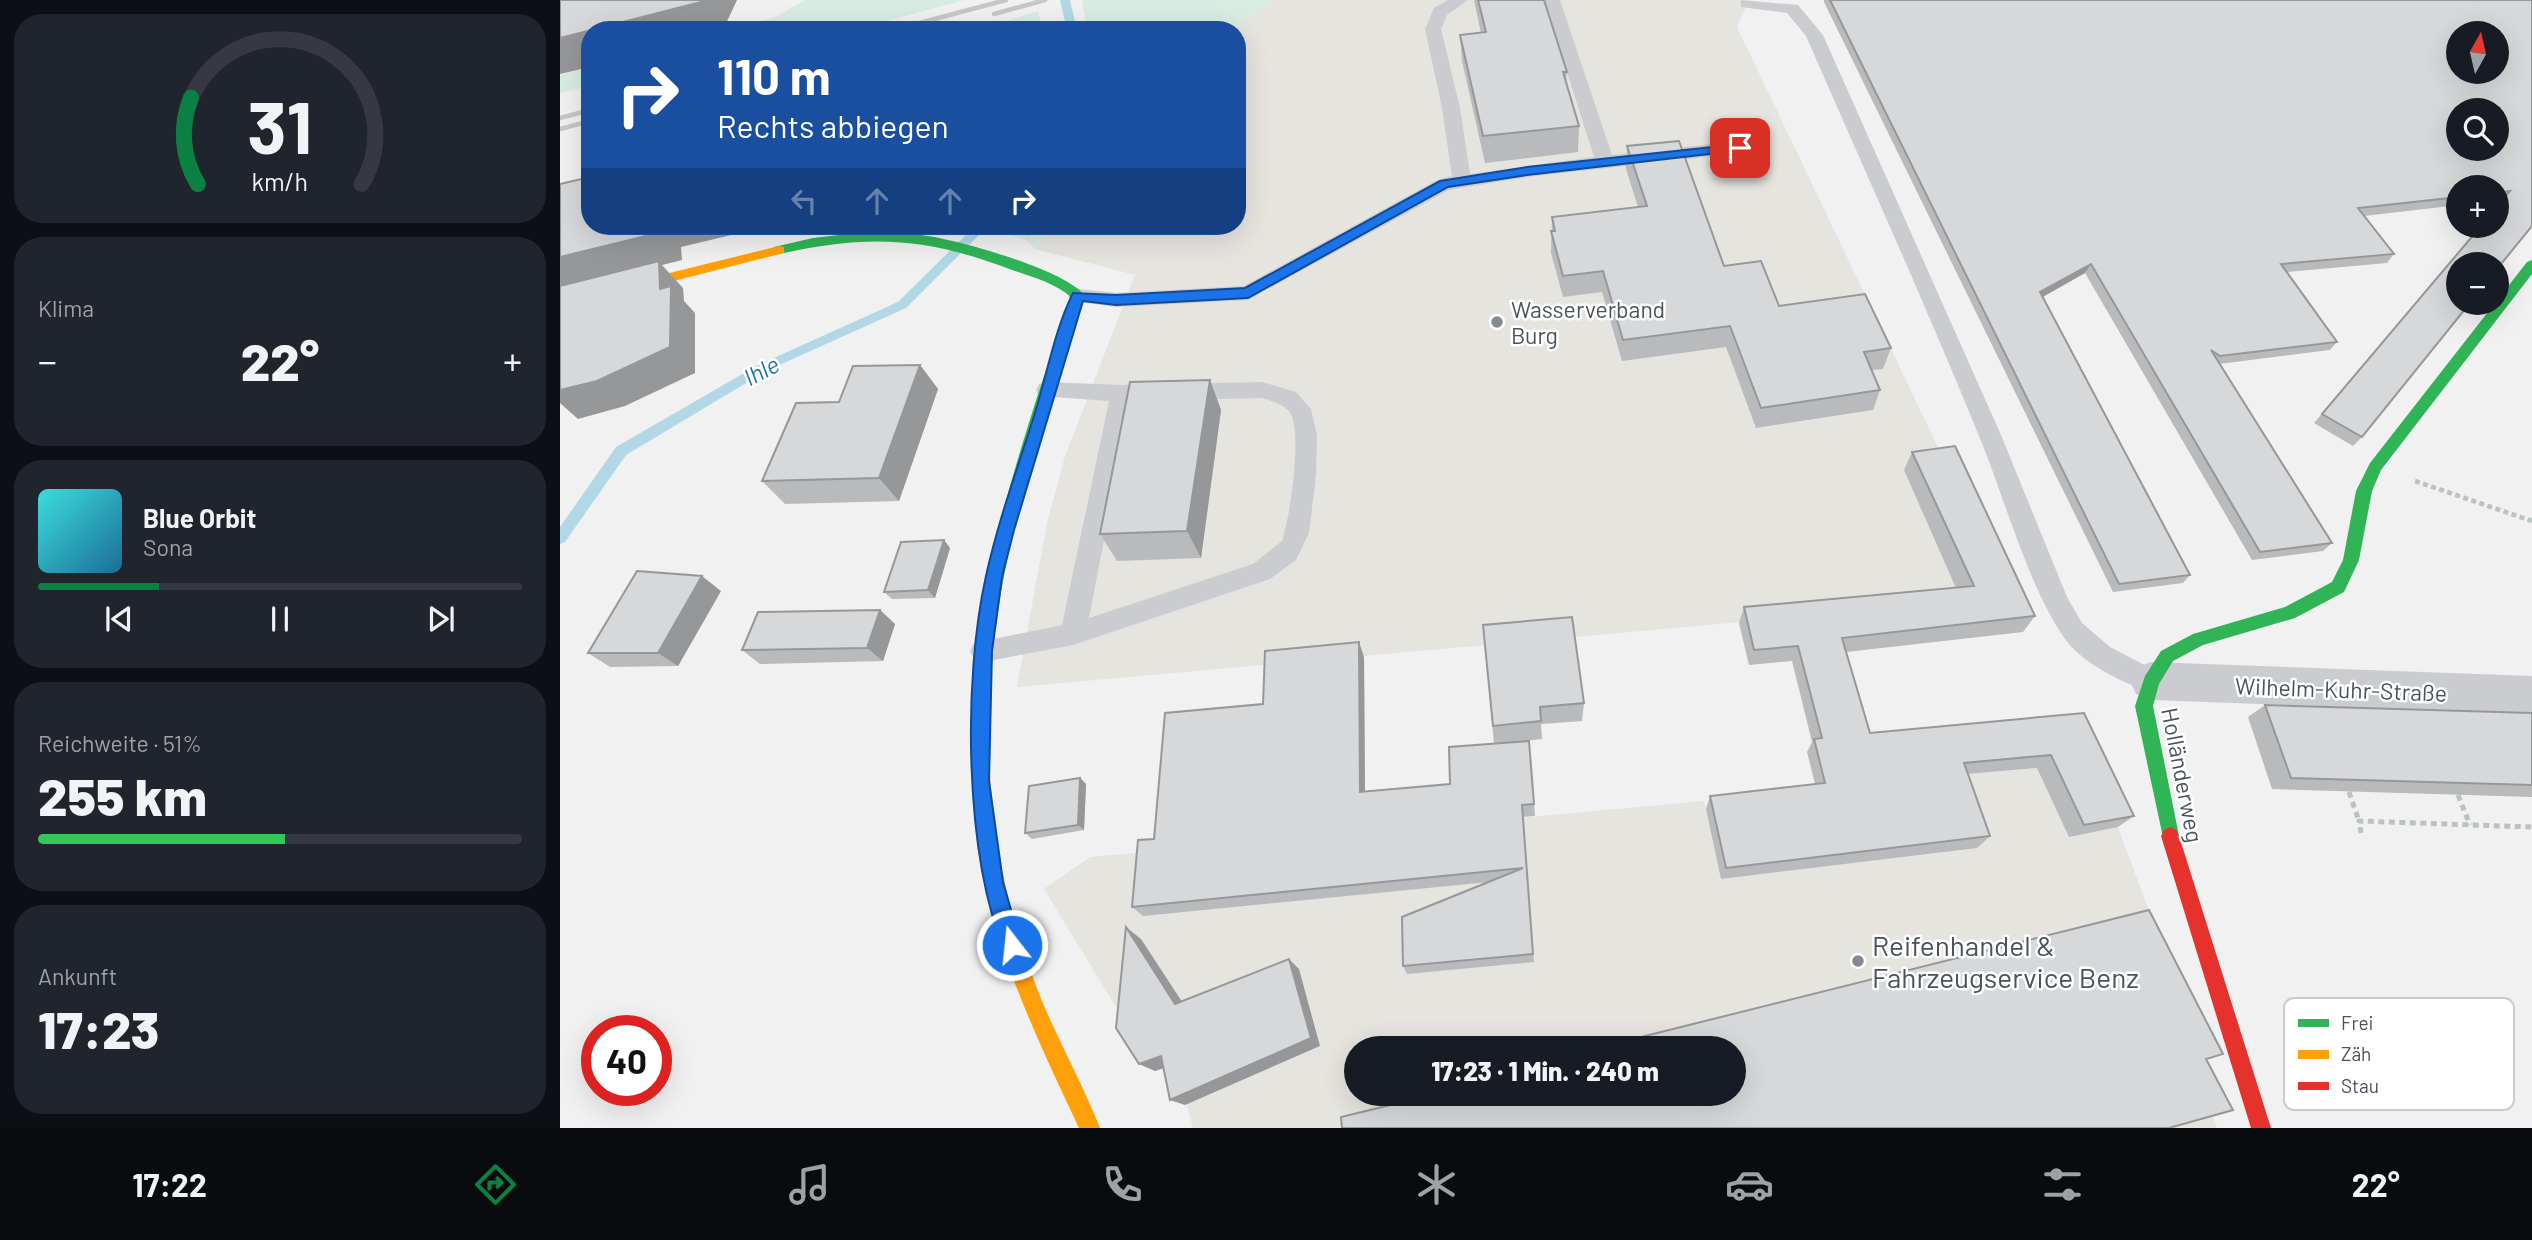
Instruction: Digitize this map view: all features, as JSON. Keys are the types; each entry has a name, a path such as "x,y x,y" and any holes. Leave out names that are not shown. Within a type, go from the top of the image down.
{"street":[{"path":"560,305 847,235"},
{"path":"905,235 999,259 1069,287 1078,296 1047,390 994,577 983,651 981,781 993,882 1012,945 1042,1027 1090,1128"},
{"name":"Holländerweg","path":"2262,1128 2167,827 2144,706 2151,681 2167,656 2199,639 2289,613 2338,587 2351,560 2364,491 2375,467 2532,265"},
{"name":"Wilhelm-Kuhr-Straße","path":"2151,681 2532,695"}],"lane":[{"path":"1460,0 1440,12 1433,29 1451,108 1462,181"},
{"path":"1552,0 1605,162"},
{"path":"1747,3 1792,9 1814,35 1990,435 2056,602 2067,621 2073,631 2101,655 2151,681"},
{"path":"1078,296 1116,300 1248,293 1444,184 1605,162 1740,148"},
{"path":"983,651 1073,634 1261,572 1281,559 1293,545 1298,529 1307,426 1300,408 1284,396 1262,390 1122,393 1047,390"},
{"path":"1073,634 1122,393"}],"path":[{"path":"2375,467 2532,521"},
{"path":"2349,792 2361,833"},
{"path":"2458,795 2470,825"},
{"path":"2359,821 2532,827"}],"shaded area":[{"name":"Wasserverband Burg","path":"1272,0 1740,0 1745,9 1737,27 2010,598 1017,687 1047,523 1065,456 1135,275 1035,249 1046,235 1246,235 1246,21 1242,21"},
{"name":"Reifenhandel & Fahrzeugservice Benz","path":"2086,764 2118,827 2152,919 2217,1128 1193,1128 1176,1064 1155,1071 1044,889 1090,857 1704,801 1706,809 1872,783"}],"green space":[{"path":"804,0 965,0 887,21 762,21 776,17"},
{"path":"1082,0 1272,0 1242,21 1086,21"},
{"path":"1038,11 1040,21 1006,21"},
{"path":"581,69 581,88 560,93 560,75"},
{"path":"1010,235 1046,235 1035,249 1026,240"}],"building":[{"path":"560,0 702,0 627,21 581,21 581,33 560,38"},
{"path":"1478,0 1544,0 1567,72 1563,72 1579,126 1483,136 1460,35 1486,32"},
{"path":"1830,0 2532,0 2532,226 2509,254 2509,252 2459,252 2471,238 2509,238 2509,175 2446,175 2446,198 2358,208 2394,254 2281,264 2337,342 2220,356 2211,350 2332,543 2260,552 2091,264 2040,292 2190,575 2119,584"},
{"path":"1679,141 1724,266 1761,261 1779,306 1865,294 1891,348 1864,352 1880,390 1761,408 1730,326 1623,340 1603,271 1563,276 1551,231 1555,231 1552,217 1647,206 1627,146"},
{"path":"581,179 581,235 650,235 560,257 560,184"},
{"path":"659,261 660,289 671,286 670,347 597,381 560,390 560,286"},
{"path":"2446,267 2446,315 2460,315 2362,437 2322,414"},
{"path":"920,365 879,478 762,481 796,403 839,402 853,366"},
{"path":"1210,380 1187,531 1100,534 1130,382"},
{"path":"1955,446 2035,616 1842,638 1870,733 2084,713 2134,816 2084,825 2051,755 1964,763 1990,836 1726,868 1710,796 1825,783 1814,739 1822,738 1798,646 1754,650 1744,607 1974,586 1912,452"},
{"path":"944,540 928,590 884,592 901,542"},
{"path":"637,571 702,576 658,653 588,653"},
{"path":"880,610 867,648 742,650 758,612"},
{"path":"1572,617 1584,703 1540,707 1541,721 1493,726 1483,625"},
{"path":"1359,642 1360,792 1450,784 1449,747 1529,741 1534,804 1522,805 1533,954 1403,966 1402,917 1523,868 1132,907 1138,840 1154,839 1165,713 1263,704 1265,651"},
{"path":"2265,705 2532,713 2532,785 2291,778"},
{"path":"1080,778 1078,825 1025,833 1029,786"},
{"path":"2149,910 2223,1054 2206,1059 2233,1110 2169,1128 1342,1128 1341,1117 1386,1106 1746,1106 1746,1036 1645,1036"},
{"path":"1126,927 1175,1004 1289,959 1311,1038 1170,1100 1161,1056 1139,1064 1116,1028"}],"waterway":[{"name":"Ihle","path":"1065,0 1070,21"},
{"name":"Ihle","path":"560,538 621,451 762,368 902,305 973,235"}],"railway":[{"path":"927,21 1006,0"},
{"path":"994,14 1045,0"},
{"path":"560,118 581,112"},
{"path":"560,129 581,123"}],"traffic: fast":[{"path":"779,250 813,242 873,236 929,240 988,256 1043,276 1058,282 1078,296 1011,509 989,618 979,730"},
{"path":"2170,836 2144,706 2151,681 2167,656 2199,639 2289,613 2338,587 2351,560 2364,491 2375,467 2532,265"}],"traffic: slow":[{"path":"560,305 779,250"},
{"path":"979,730 984,827 1002,916 1035,1009 1090,1128"}],"traffic: jam":[{"path":"2170,836 2261,1128"}],"place":[{"name":"Wasserverband Burg","path":"1497,322"},
{"name":"Reifenhandel & Fahrzeugservice Benz","path":"1858,961"}],"route":[{"path":"1012,945 993,882 981,781 983,651 994,577 1012,507 1078,296 1116,300 1248,293 1345,242 1444,184 1527,171 1740,148"}]}
